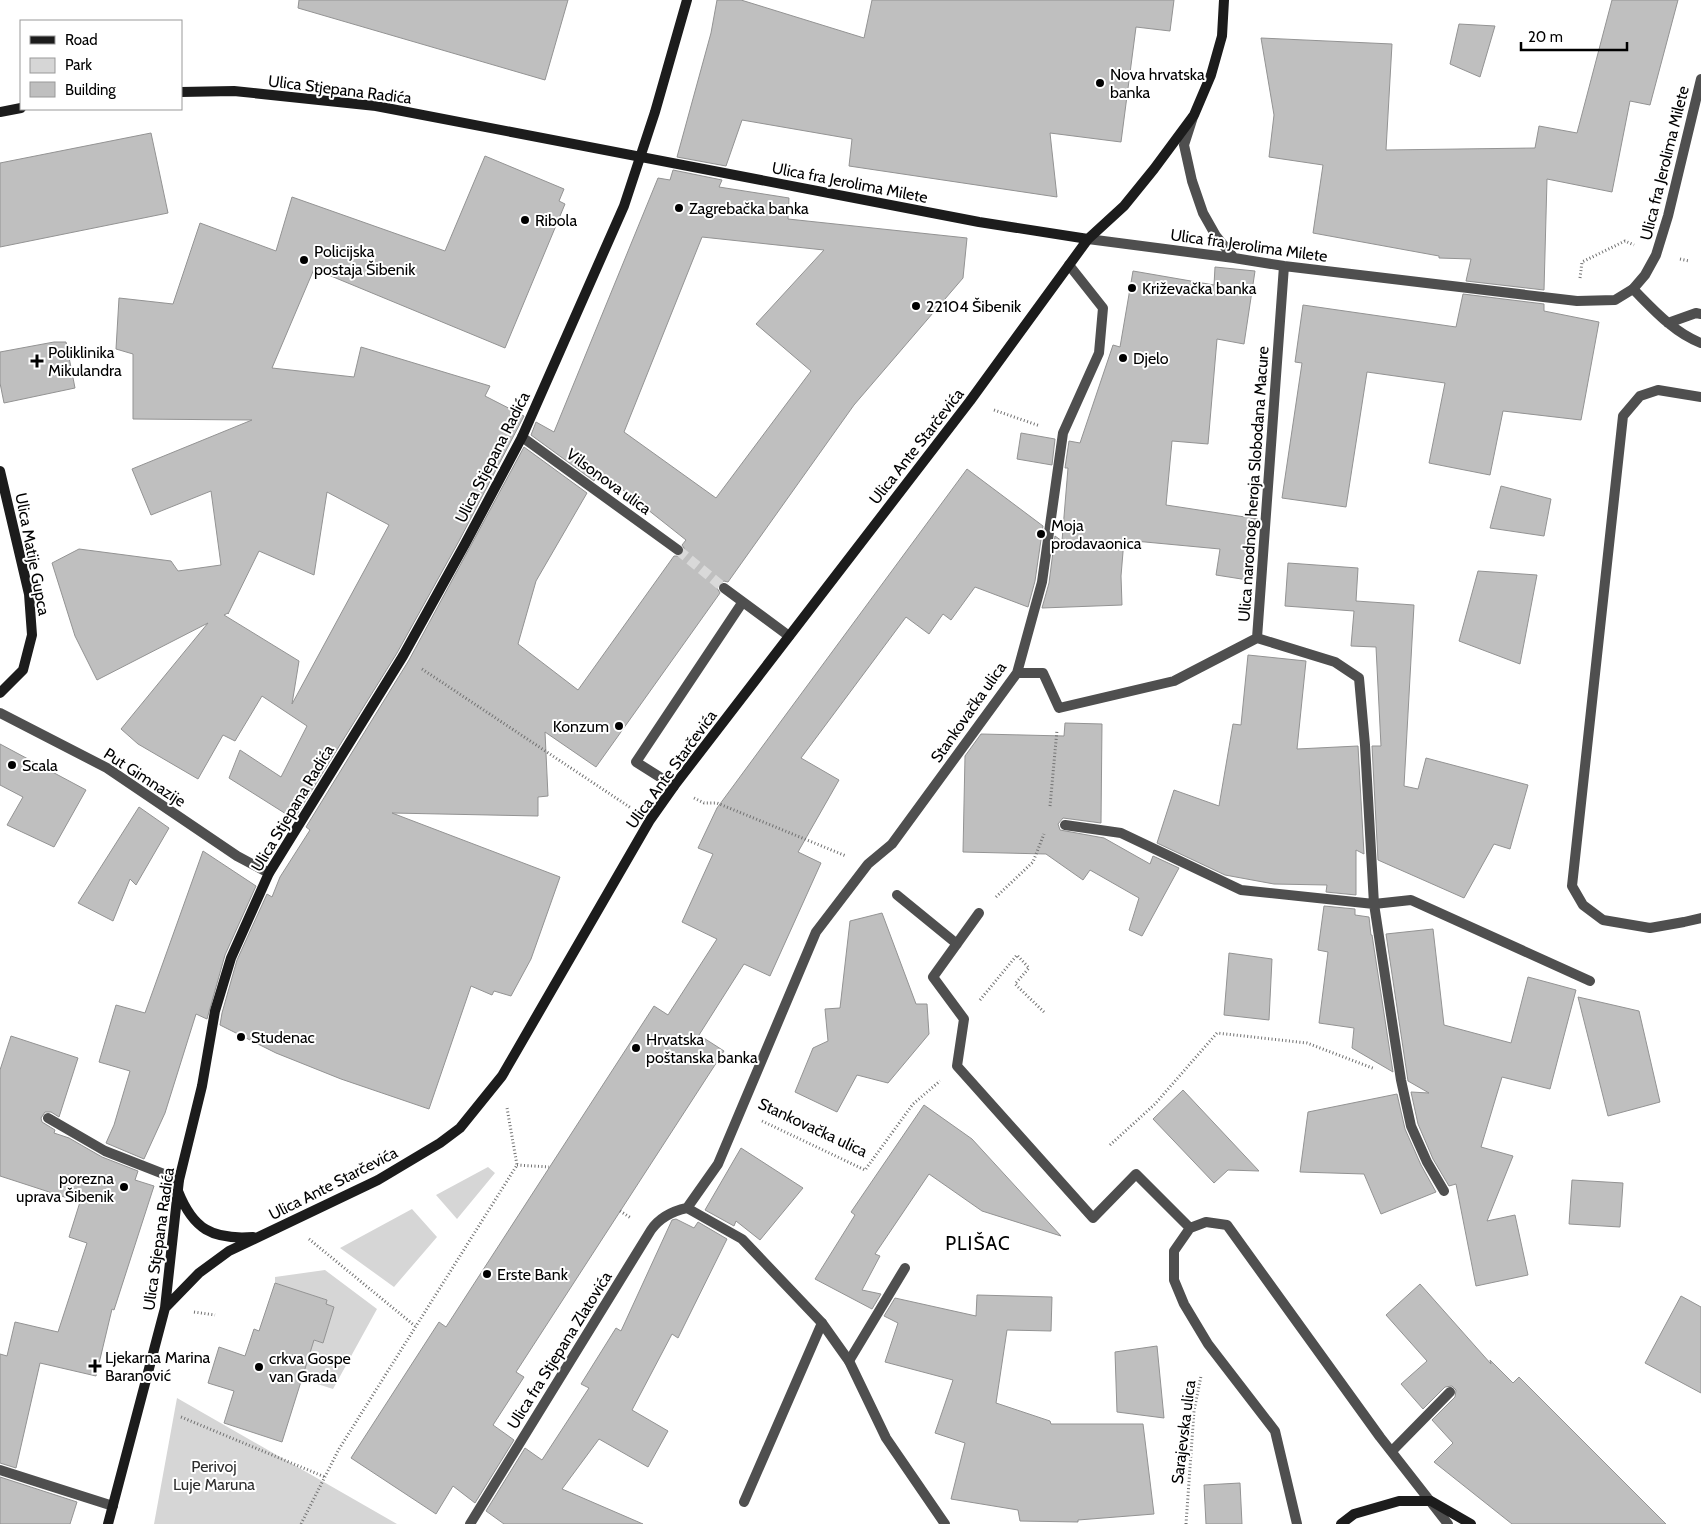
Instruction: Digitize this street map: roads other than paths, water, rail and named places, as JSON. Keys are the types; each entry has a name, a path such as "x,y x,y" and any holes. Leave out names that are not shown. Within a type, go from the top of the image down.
{"main road":[{"name":"Ulica Stjepana Radića","path":"108,1524 165,1308 178,1185 202,1086 215,1011 231,958 269,873 403,656 522,437 624,206 687,0"},
{"name":"Ulica Ante Starčevića","path":"165,1308 199,1273 229,1251 378,1180 440,1143 460,1128 502,1076 650,820 674,786 970,401 1088,239 1124,206 1194,115 1211,75 1222,36 1224,0"},
{"name":"Ulica Stjepana Radića","path":"182,92 234,91 376,106 640,157"},
{"path":"0,112 20,108"},
{"name":"Ulica fra Jerolima Milete","path":"640,157 979,222 1088,239"},
{"name":"Ulica Matije Gupca","path":"0,471 29,594 32,635 24,670 0,693"},
{"path":"178,1185 186,1210 193,1219 209,1231 219,1235 241,1238 260,1236"},
{"path":"1341,1524 1354,1514 1399,1501 1431,1501 1471,1524"}],"street":[{"name":"Ulica fra Jerolima Milete","path":"1088,239 1284,266 1577,301 1615,300 1633,289 1645,275 1656,255 1668,216 1701,79"},
{"path":"1194,115 1184,145 1192,181 1203,213 1216,236 1234,258"},
{"name":"Stankovačka ulica","path":"688,1208 718,1164 816,932 868,864 892,844 1018,673 1042,582 1063,433 1099,353 1104,308 1069,266"},
{"name":"Ulica narodnog heroja Slobodana Macure","path":"1284,266 1257,638 1335,662 1359,678 1365,745 1374,904 1401,1080 1411,1126 1427,1162 1444,1191"},
{"path":"1633,289 1668,323 1701,343"},
{"path":"1668,323 1696,313 1701,314"},
{"path":"1701,397 1658,390 1640,396 1623,416 1572,886 1583,905 1603,920 1650,928 1701,918"},
{"name":"Vilsonova ulica","path":"522,437 678,550"},
{"path":"724,588 789,636"},
{"path":"674,786 636,762 742,603"},
{"path":"1018,673 1043,673 1059,708 1174,681 1257,638"},
{"name":"Put Gimnazije","path":"0,713 107,768 230,851 269,873"},
{"path":"1065,825 1121,833 1241,890 1374,904 1411,900 1590,981"},
{"path":"897,895 957,944"},
{"path":"979,913 934,977 964,1019 957,1066 1093,1218 1136,1174 1190,1228"},
{"path":"48,1118 105,1150 178,1185"},
{"path":"688,1208 742,1239 822,1324 849,1361 886,1438 945,1524"},
{"name":"Ulica fra Stjepana Zlatovića","path":"470,1524 650,1230 656,1223 674,1211 688,1208"},
{"path":"1298,1524 1275,1431 1208,1344 1184,1304 1174,1280 1174,1251 1190,1228 1206,1222 1227,1225 1380,1437 1448,1524"},
{"path":"849,1361 905,1268"},
{"path":"744,1502 822,1324"},
{"path":"1392,1451 1450,1392"},
{"path":"0,1470 113,1506"}],"tunnel":[{"path":"678,550 724,588"}],"place":[{"name":"Nova hrvatska banka","path":"1100,83"},
{"name":"Zagrebačka banka","path":"679,208"},
{"name":"Ribola","path":"525,220"},
{"name":"Policijska postaja Šibenik","path":"304,260"},
{"name":"Križevačka banka","path":"1132,288"},
{"name":"22104 Šibenik","path":"916,306"},
{"name":"Djelo","path":"1123,358"},
{"name":"Poliklinika Mikulandra","path":"37,361"},
{"name":"Moja prodavaonica","path":"1041,534"},
{"name":"Konzum","path":"619,726"},
{"name":"Scala","path":"12,765"},
{"name":"Studenac","path":"241,1037"},
{"name":"Hrvatska poštanska banka","path":"636,1048"},
{"name":"porezna uprava Šibenik","path":"124,1187"},
{"name":"Erste Bank","path":"487,1274"},
{"name":"Ljekarna Marina Baranović","path":"95,1366"},
{"name":"crkva Gospe van Grada","path":"259,1367"}],"district":[{"name":"PLIŠAC","path":"978,1243"}],"park label":[{"name":"Perivoj Luje Maruna","path":"214,1475"}]}
